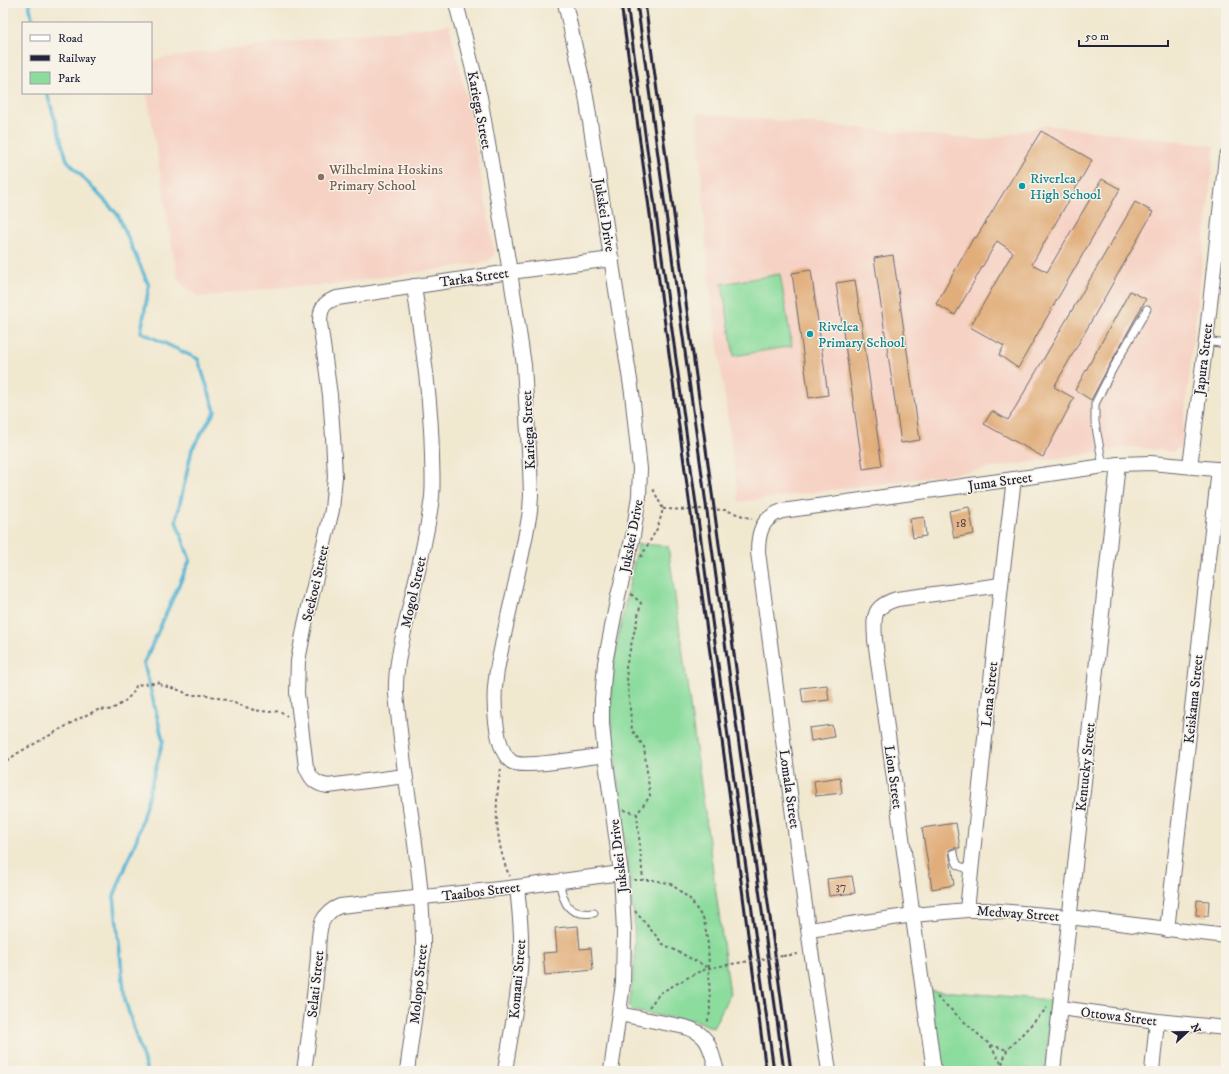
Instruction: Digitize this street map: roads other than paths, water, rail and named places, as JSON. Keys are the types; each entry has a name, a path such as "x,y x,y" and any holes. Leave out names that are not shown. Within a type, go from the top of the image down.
{"street":[{"name":"Kariega Street","path":"456,3 480,97 510,272 524,365 531,495 528,528 506,624 496,677 496,721 503,751 512,762 525,765 605,755"},
{"name":"Jukskei Drive","path":"565,3 586,96 632,393 640,469 639,496 633,536 605,663 603,683 602,712 605,755 621,877 624,952 623,983 611,1071"},
{"name":"Japura Street","path":"1190,466 1206,341 1226,157"},
{"name":"Tarka Street","path":"337,298 510,272 612,259"},
{"name":"Mogol Street","path":"414,286 428,385 432,426 432,495 426,531 396,670 396,694 405,776 420,874 421,898"},
{"name":"Seekoei Street","path":"337,298 330,300 326,304 321,311 320,316 334,437 335,476 332,510 305,624 298,661 297,685 306,767 310,776 320,785 336,786 405,776"},
{"name":"Juma Street","path":"761,528 767,520 782,511 1118,464 1136,463 1223,469"},
{"name":"Kentucky Street","path":"1053,1071 1118,464"},
{"name":"Keiskama Street","path":"1167,930 1223,469"},
{"name":"Lena Street","path":"967,910 1000,585 1014,479"},
{"name":"Lomala Street","path":"761,528 758,539 758,552 811,952 829,1071"},
{"name":"Lion Street","path":"934,1071 875,640 875,614 882,605 897,599 1000,585"},
{"name":"Taaibos Street","path":"340,906 421,898 559,881 621,877"},
{"name":"Komani Street","path":"505,1071 521,963 521,935 517,887"},
{"name":"Molopo Street","path":"407,1071 423,954 421,898"},
{"name":"Selati Street","path":"304,1071 322,922 327,914 340,906"},
{"name":"Medway Street","path":"809,930 913,915 967,910 1004,911 1069,917 1226,936"},
{"name":"Ottowa Street","path":"1060,1008 1157,1021 1226,1028"},
{"path":"619,1014 695,1030 707,1042 718,1071"},
{"path":"1152,1071 1157,1021"}],"lane":[{"path":"1103,466 1095,422 1096,404 1112,370 1147,309"},
{"path":"1206,341 1226,344"},
{"path":"954,852 958,865 961,868 971,869"},
{"path":"559,881 564,900 570,910 576,913 594,913"}],"waterway":[{"path":"29,3 33,22"},
{"path":"47,94 67,160 118,215 149,286 141,332 198,359 215,411 192,449 176,521 190,560 144,663 163,741 137,838 114,896 125,1000 147,1071"}],"railway":[{"path":"621,3 766,1071"},
{"path":"627,3 774,1071"},
{"path":"637,3 784,1071"},
{"path":"645,3 791,1071"}],"place":[{"name":"Wilhelmina Hoskins Primary School","path":"321,177"},
{"name":"Riverlea High School","path":"1022,186"},
{"name":"Rivelea Primary School","path":"810,334"}]}
